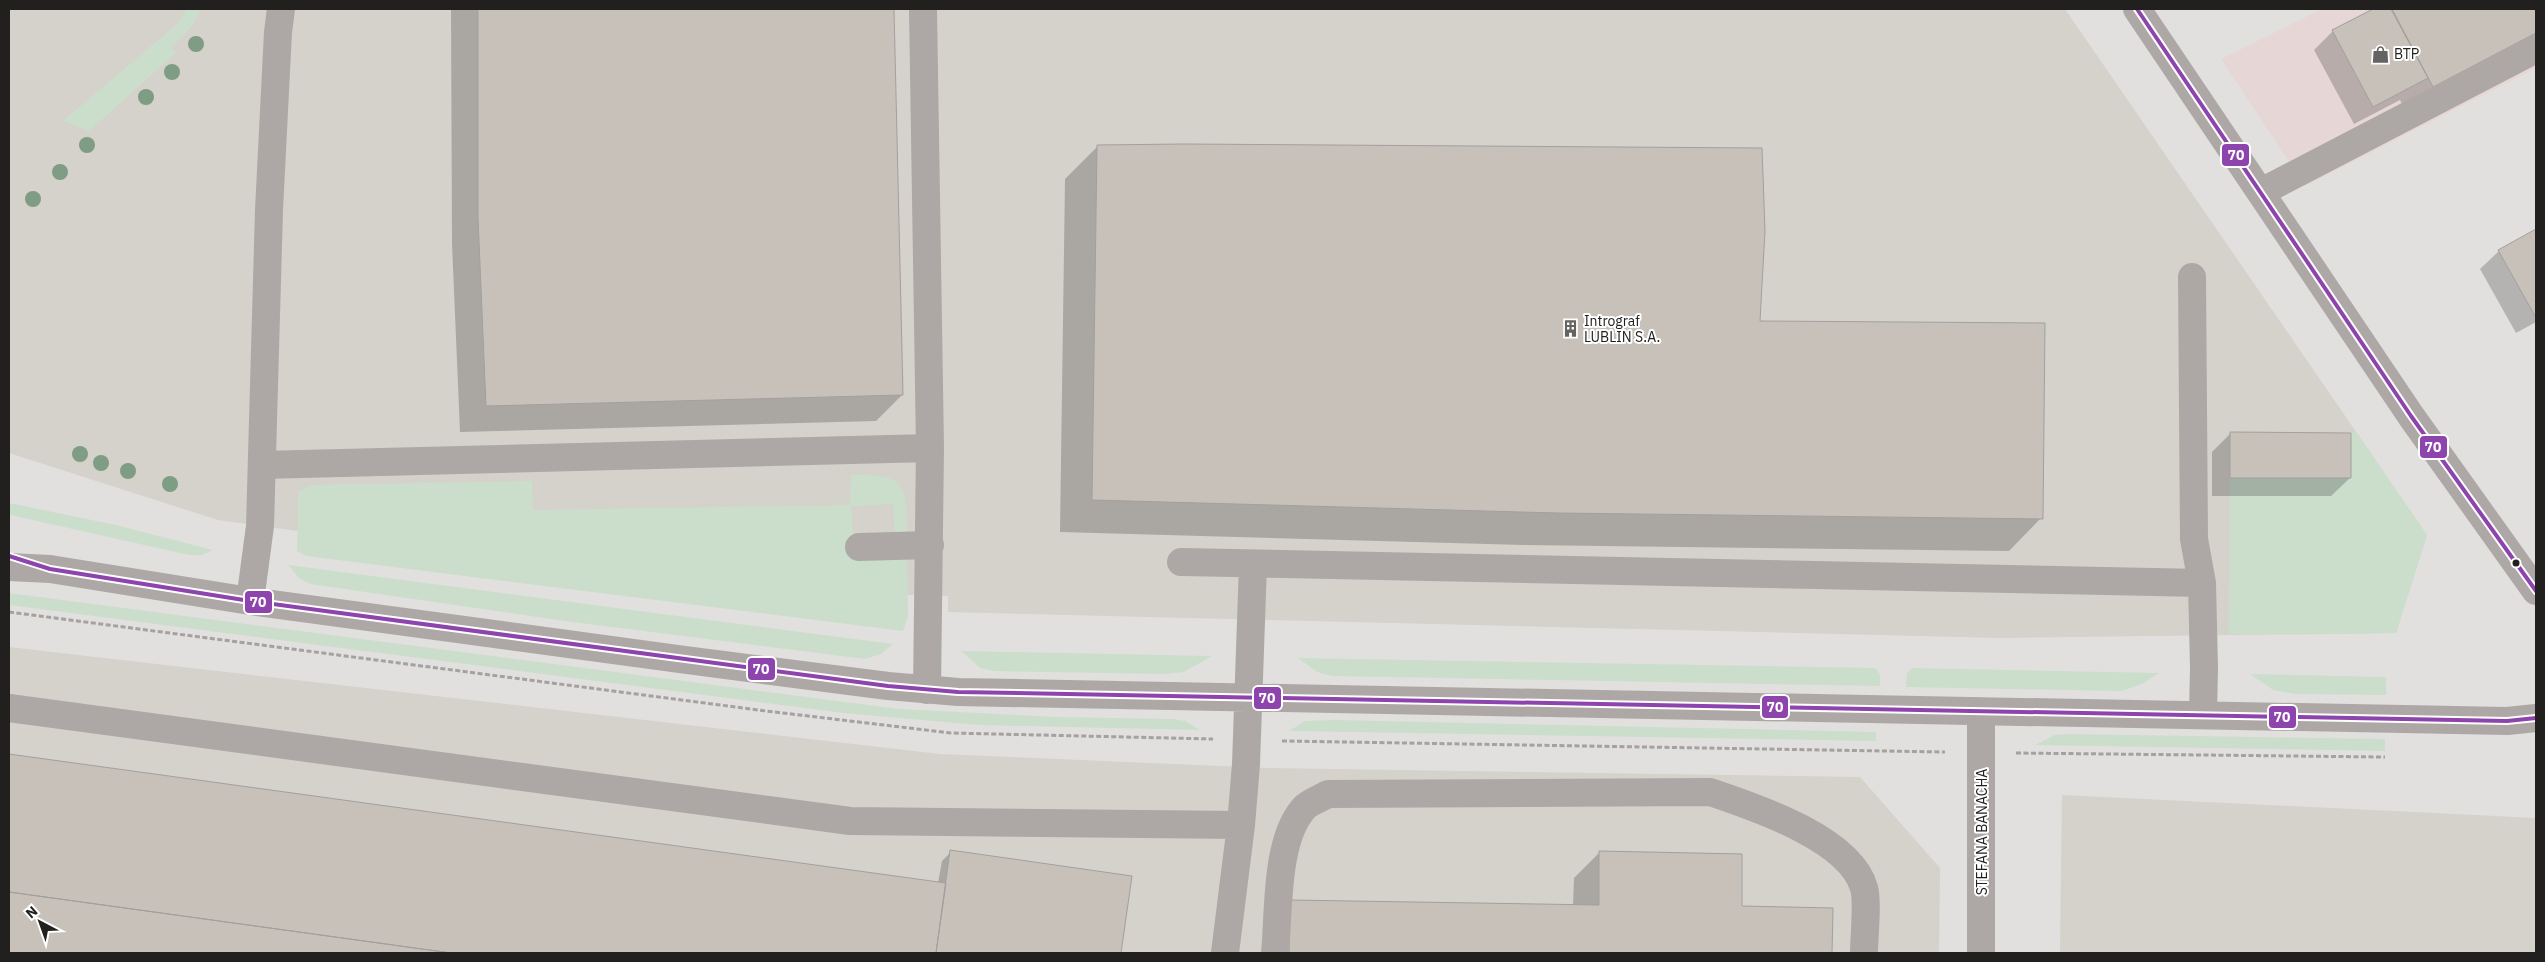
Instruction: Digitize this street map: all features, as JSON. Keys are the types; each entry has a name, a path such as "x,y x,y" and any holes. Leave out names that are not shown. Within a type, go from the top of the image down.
{"street":[{"path":"250,601 257,556 262,465 269,210 278,32 281,9"},
{"path":"923,9 930,448 927,690"},
{"path":"2137,9 2411,416 2536,592"},
{"path":"2261,192 2536,49"},
{"path":"2192,277 2194,539 2202,583 2203,715"},
{"path":"262,465 930,448"},
{"path":"859,547 930,545"},
{"path":"9,556 50,569"},
{"path":"1181,562 2202,583"},
{"path":"1225,953 1241,825 1253,564"},
{"path":"9,567 50,569 250,601 686,660 927,690 994,694 1981,712 2507,721 2536,718"},
{"path":"9,708 850,821 1241,825"},
{"name":"STEFANA BANACHA","path":"1981,712 1981,953"},
{"path":"1275,953 1283,857 1288,837 1305,806 1328,794 1710,792 1770,813 1824,842 1851,864 1864,889 1864,953"}],"shaded area":[{"path":"9,9 2065,9 2427,535 2396,633 2001,638 948,612 948,596 726,590 218,520 9,453"},
{"path":"2322,9 2536,9 2536,68 2305,186 2221,59"},
{"path":"9,647 940,754 1268,768 1860,777 1940,868 1939,953 9,953"},
{"path":"2062,795 2536,818 2536,953 2060,953"}],"green space":[{"path":"187,9 202,9 191,27 171,48 176,53 89,131 63,121 176,25"},
{"path":"2355,430 2427,535 2396,633 2229,634 2230,478 2351,478 2351,433"},
{"path":"851,475 882,476 892,479 899,484 903,492 906,502 907,533 895,534 893,504 851,506 855,557 907,557 908,616 903,631 306,556 297,551 298,492 311,485 532,481 533,510 850,505"},
{"path":"9,503 116,525 213,550 202,555 189,555 10,515"},
{"path":"288,565 893,644 881,654 865,659 565,621 310,584 299,578"},
{"path":"9,593 899,709 1057,717 1174,719 1185,721 1200,730 978,725 844,713 9,605"},
{"path":"961,651 1212,656 1184,672 1164,674 994,671 980,668"},
{"path":"1298,658 1875,668 1880,674 1880,686 1332,676 1317,672"},
{"path":"1912,668 2159,673 2142,684 2121,691 1906,687 1907,673"},
{"path":"2250,674 2386,677 2386,695 2294,694 2273,690"},
{"path":"1336,720 1876,732 1876,741 1289,731 1305,721"},
{"path":"2055,735 2385,739 2385,751 2035,745"}],"building":[{"path":"478,9 894,9 903,395 486,406 478,217"},
{"name":"BTP","path":"2373,9 2391,9 2428,78 2373,107 2332,30"},
{"path":"2392,9 2536,9 2536,33 2433,87"},
{"name":"Intrograf LUBLIN S.A.","path":"1097,145 1762,148 1765,231 1760,321 2045,323 2043,519 1557,513 1092,500"},
{"path":"2536,229 2536,315 2535,316 2498,250"},
{"path":"2230,432 2351,433 2351,478 2230,478"},
{"path":"9,754 946,883 936,953 451,953 9,892"},
{"path":"950,850 1132,876 1121,953 936,953"},
{"path":"1599,851 1742,854 1742,906 1833,908 1832,953 1289,953 1290,900 1599,905"},
{"path":"9,892 451,953 9,953"}],"transit line":[{"name":"70","path":"2137,9 2411,416 2536,591"},
{"name":"70","path":"9,556 50,569 250,601 888,686 958,692 2507,721 2536,718"}],"place":[{"name":"BTP","path":"2380,54"},
{"name":"Intrograf LUBLIN S.A.","path":"1570,329"}]}
